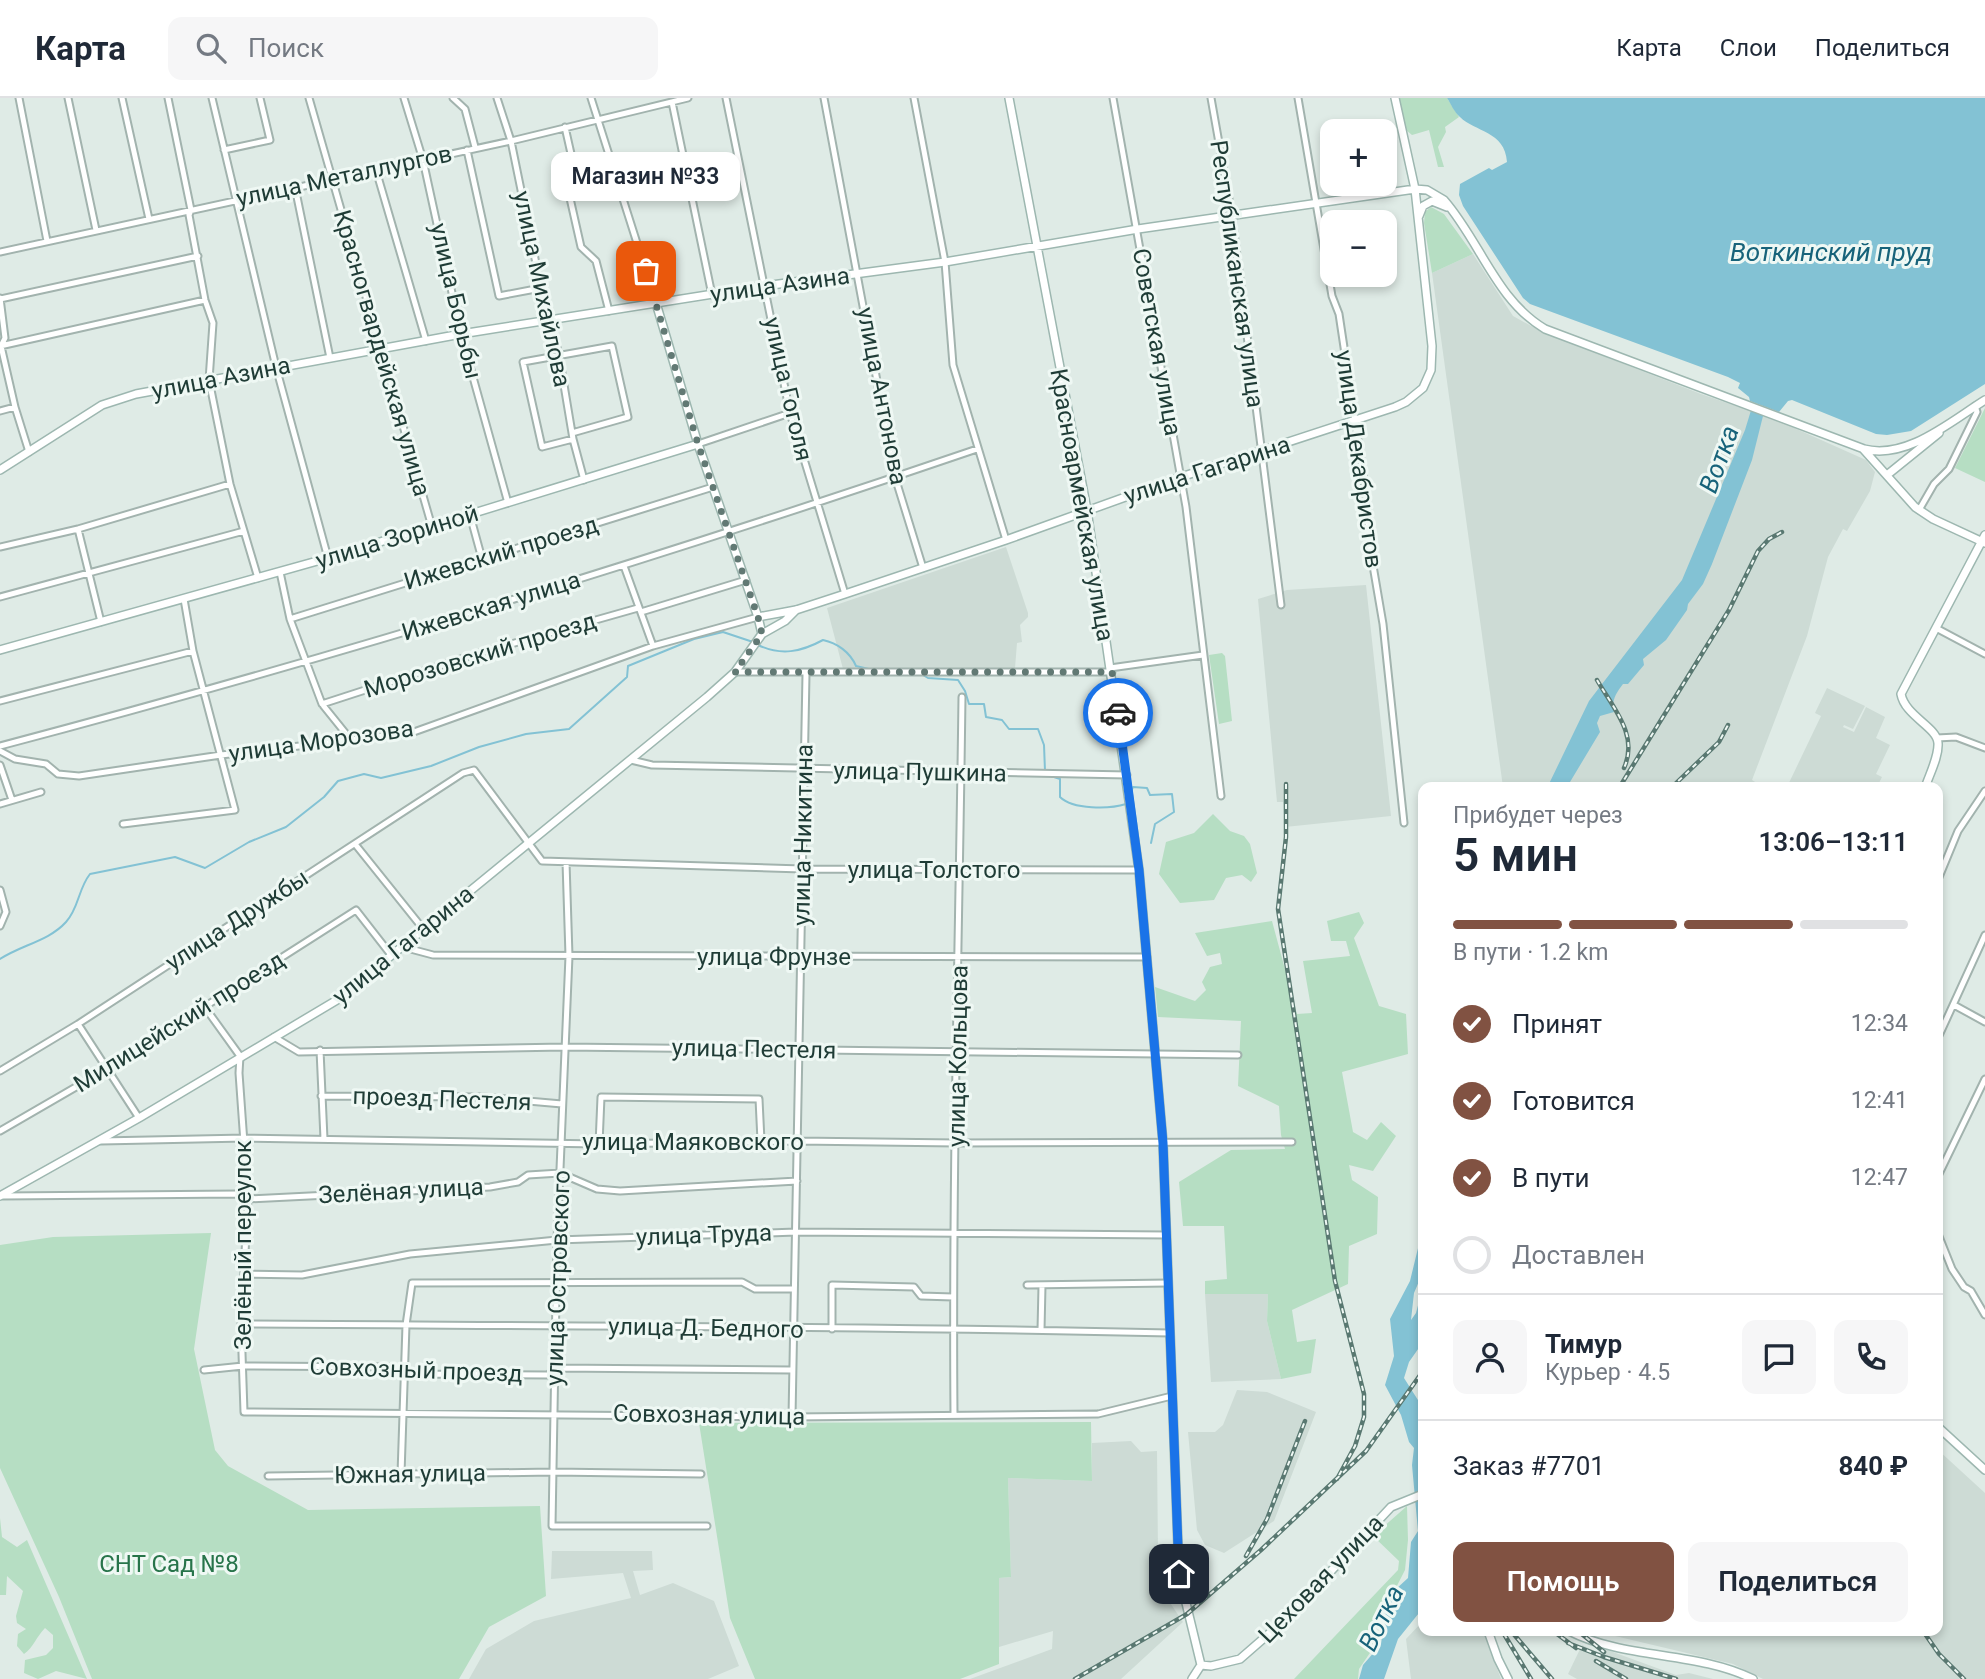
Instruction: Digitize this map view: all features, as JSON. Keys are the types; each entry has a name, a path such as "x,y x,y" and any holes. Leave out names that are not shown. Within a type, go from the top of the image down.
{"main road":[{"name":"Красноармейская улица","path":"1009,98 1035,247 1087,510 1139,870 1163,1143 1179,1574 1201,1665"},
{"name":"улица Гагарина","path":"796,610 1006,540 1181,477 1354,422 1395,407 1415,396 1423,388 1431,370 1432,346 1415,189 1395,98"},
{"name":"улица Азина","path":"0,470 111,401 136,394 461,334 1415,189"},
{"path":"1415,189 1433,192 1444,200 1513,301 1537,324 1554,333 1864,449 1882,451 1908,445 1985,400"},
{"path":"1418,220 1423,206 1432,201 1452,211"},
{"path":"656,303 698,444 762,634 785,621 796,610"},
{"path":"1886,475 1958,417"},
{"name":"улица Зориной","path":"0,650 328,558 698,444"},
{"path":"1864,449 1919,510 1984,540 1901,694 1908,711 1937,737 1938,747 1927,782"},
{"path":"758,617 796,610"},
{"name":"улица Гагарина","path":"0,1196 139,1118 337,1000 735,672 762,634"},
{"path":"1943,1432 1985,1470"},
{"name":"Цеховая улица","path":"1201,1665 1211,1666 1240,1659 1287,1618 1391,1507 1418,1496"},
{"path":"1490,1636 1497,1659 1508,1679"},
{"path":"1586,1636 1642,1652 1725,1668 1753,1679"},
{"path":"1192,1679 1201,1665"}],"street":[{"path":"19,98 47,241"},
{"path":"68,98 96,230"},
{"path":"122,98 149,219"},
{"path":"167,98 191,210 189,215 205,300 213,323 209,380 230,484 258,578"},
{"path":"212,98 276,367 328,558"},
{"path":"225,150 270,140 260,98"},
{"name":"Красногвардейская улица","path":"309,98 432,527"},
{"name":"улица Борьбы","path":"404,98 423,160 461,334 508,503"},
{"path":"453,98 465,109 475,147"},
{"name":"улица Михайлова","path":"497,98 511,141 541,288 559,355 572,436 584,480"},
{"path":"591,98 656,303"},
{"path":"654,98 656,105"},
{"name":"улица Металлургов","path":"0,251 511,141 688,98"},
{"name":"улица Гоголя","path":"726,98 790,413 845,594"},
{"name":"улица Антонова","path":"824,98 895,477 923,568"},
{"path":"914,98 944,262 953,365 1006,540"},
{"name":"Советская улица","path":"1114,98 1181,477 1221,796"},
{"name":"Республиканская улица","path":"1211,98 1232,216 1282,605"},
{"name":"улица Декабристов","path":"1298,98 1332,296 1339,314 1365,487 1404,823"},
{"path":"671,102 712,295"},
{"path":"565,127 574,167 565,176 578,235 581,247 596,261 609,311"},
{"path":"467,150 499,296 541,288"},
{"path":"376,170 426,341"},
{"path":"295,187 330,358"},
{"path":"29,452 0,346 5,338 0,297 198,256"},
{"path":"0,346 205,300"},
{"path":"611,346 628,417 542,447 523,362 559,355 611,346"},
{"path":"1919,510 1934,484 1952,464 1977,412 1975,406"},
{"path":"0,411 15,407"},
{"name":"улица Зориной","path":"698,444 790,413"},
{"name":"Ижевская улица","path":"0,749 204,692 624,566 977,449"},
{"path":"0,547 78,529 230,484"},
{"name":"Ижевский проезд","path":"290,619 713,487"},
{"path":"470,515 482,559"},
{"path":"78,529 101,622"},
{"path":"0,597 244,531"},
{"path":"624,566 653,646"},
{"path":"280,572 290,619 322,704 351,740"},
{"name":"Морозовский проезд","path":"322,704 476,654 746,580"},
{"path":"122,824 235,810 193,651 184,599"},
{"name":"улица Морозова","path":"0,749 15,759 46,764 58,774 79,776 221,755 411,733 653,646 758,617"},
{"path":"1936,628 1985,654"},
{"path":"0,701 193,651"},
{"path":"735,672 806,674 1111,670 1203,655"},
{"name":"улица Никитина","path":"792,1417 806,674"},
{"name":"улица Кольцова","path":"954,1415 953,1297 957,1143 955,1051 959,957 962,697"},
{"path":"1937,737 1956,737 1985,748"},
{"name":"улица Пушкина","path":"631,760 652,765 1127,775"},
{"path":"0,765 12,800"},
{"name":"улица Дружбы","path":"0,1071 78,1024 463,774 474,770 529,842"},
{"path":"1943,867 1958,831 1985,791"},
{"path":"0,804 41,792"},
{"name":"улица Толстого","path":"529,842 542,861 802,869 1139,870"},
{"path":"355,844 424,930"},
{"name":"улица Островского","path":"566,862 569,956 557,1240 552,1526 707,1526"},
{"path":"0,890 6,912 0,926"},
{"name":"Милицейский проезд","path":"0,1131 107,1069 356,910 391,956"},
{"path":"1943,1028 1985,935"},
{"name":"улица Фрунзе","path":"403,947 432,955 1147,957"},
{"path":"1954,1005 1985,1022"},
{"path":"204,1006 240,1056"},
{"path":"78,1024 139,1118"},
{"name":"улица Пестеля","path":"274,1037 299,1052 564,1046 1238,1055"},
{"path":"320,1051 324,1139"},
{"name":"Зелёный переулок","path":"240,1056 248,1199 241,1324 244,1412"},
{"path":"1943,1166 1985,1079"},
{"name":"проезд Пестеля","path":"321,1096 483,1097 562,1104"},
{"path":"599,1144 601,1097 759,1099 761,1141"},
{"name":"улица Маяковского","path":"94,1141 246,1138 599,1144 761,1141 1292,1142"},
{"name":"Зелёная улица","path":"0,1196 238,1194 248,1199 490,1186 518,1182 528,1175 560,1173 597,1189 620,1191 797,1181"},
{"name":"улица Труда","path":"245,1274 302,1275 410,1254 557,1240 796,1232 1166,1235"},
{"path":"1943,1246 1952,1269 1964,1287 1971,1291 1985,1315"},
{"path":"401,1474 406,1325 412,1283 742,1282 755,1289 793,1289"},
{"path":"1027,1285 1168,1283"},
{"path":"832,1329 832,1285 914,1287 920,1296 953,1297"},
{"path":"1041,1330 1042,1286"},
{"name":"улица Д. Бедного","path":"241,1324 954,1328 1170,1333"},
{"name":"Совхозный проезд","path":"204,1370 243,1366 393,1367 405,1374 548,1375 556,1368 792,1370"},
{"name":"Совхозная улица","path":"244,1412 792,1417 1098,1414 1172,1396"},
{"name":"Южная улица","path":"268,1476 553,1472 701,1474"}],"shaded area":[{"path":"1473,254 1513,316 1542,332 1701,394 1767,413 1774,419 1866,460 1875,472 1870,491 1847,531 1843,529 1828,557 1807,636 1752,780 1755,782 1502,782 1432,273"},
{"path":"1006,547 1028,613 1028,617 1020,625 1022,642 1017,643 1015,668 843,669 827,608"},
{"path":"1366,585 1391,816 1285,827 1283,802 1277,802 1258,599 1287,590"},
{"path":"1827,688 1865,706 1853,729 1844,725 1843,727 1854,732 1866,707 1885,717 1876,738 1890,745 1876,774 1882,777 1880,782 1789,782 1821,716 1815,713"},
{"path":"1205,1294 1268,1294 1267,1321 1281,1379 1211,1382"},
{"path":"1237,1390 1267,1392 1316,1412 1274,1521 1224,1553 1205,1545 1197,1530 1188,1432 1215,1432 1223,1425"},
{"path":"1131,1441 1141,1452 1157,1451 1158,1554 1167,1584 1160,1588 1183,1622 1121,1679 970,1679 1052,1649 1053,1631 999,1647 999,1578 1011,1577 1008,1478 1092,1481 1092,1443"},
{"path":"1943,1454 1985,1493 1985,1679 1763,1679 1733,1664 1615,1636 1943,1636"},
{"path":"552,1551 652,1551 653,1570 633,1571 640,1595 673,1583 714,1601 739,1666 708,1679 469,1679 486,1649 534,1621 631,1598 623,1573 551,1579"},
{"path":"1418,1626 1418,1636 1485,1636 1501,1679 1411,1679 1406,1639"},
{"path":"1582,1645 1599,1653 1602,1648 1676,1675 1689,1673 1713,1679 1577,1679 1568,1674"}],"green space":[{"path":"1399,98 1447,98 1459,117 1445,127 1446,132 1438,147 1444,167 1438,167 1429,130 1412,135 1406,130"},
{"path":"1431,207 1444,214 1473,254 1432,273 1424,223 1425,212"},
{"path":"1985,408 1985,482 1955,468"},
{"path":"1222,653 1225,656 1232,721 1219,724 1209,655"},
{"path":"1213,814 1230,831 1244,836 1250,844 1257,873 1251,882 1242,875 1226,878 1214,900 1180,903 1159,874 1166,842 1194,833"},
{"path":"1359,912 1364,923 1354,938 1379,1006 1406,1014 1408,1054 1342,1072 1353,1132 1367,1140 1381,1122 1396,1136 1373,1171 1349,1165 1352,1180 1378,1197 1377,1234 1349,1246 1348,1284 1292,1310 1297,1342 1316,1339 1311,1373 1281,1379 1267,1321 1268,1294 1205,1294 1205,1281 1227,1279 1224,1226 1183,1226 1179,1182 1231,1150 1285,1149 1279,1106 1238,1086 1241,1021 1158,1017 1155,987 1195,1001 1206,990 1202,982 1210,967 1222,964 1220,953 1207,956 1195,933 1272,921 1297,1014 1312,1013 1303,961 1350,956 1346,941 1331,941 1327,921"},
{"name":"СНТ Сад №8","path":"211,1233 194,1349 215,1450 228,1466 308,1510 540,1506 546,1596 489,1627 459,1679 92,1679 59,1597 0,1468 0,1245 53,1237"},
{"path":"1091,1422 1092,1481 1008,1478 1011,1577 999,1578 999,1664 960,1679 755,1679 730,1618 699,1423"},
{"path":"1407,1506 1405,1570 1375,1629 1374,1647 1359,1669 1358,1679 1294,1679 1398,1570 1399,1561 1373,1536"},
{"path":"0,1518 2,1537 17,1547 27,1540 87,1679 56,1671 38,1679 24,1673 25,1660 46,1655 53,1648 53,1635 45,1628 24,1654 17,1646 18,1634 26,1629 17,1623 16,1616 23,1591 7,1576 6,1595 0,1595"}],"water":[{"name":"Воткинский пруд","path":"1447,98 1985,98 1985,384 1911,431 1876,434 1792,400 1779,412 1750,401 1738,388 1740,383 1728,377 1530,304 1523,298 1463,206 1459,195 1460,184 1489,168 1492,170 1507,162 1505,152 1495,138 1460,117"},
{"path":"1752,407 1764,412 1752,460 1703,584 1666,640 1643,659 1644,665 1628,684 1620,687 1614,701 1614,712 1600,716 1597,723 1600,732 1570,782 1550,782 1589,701 1682,580 1745,430"},
{"path":"1418,1248 1418,1284 1414,1293 1411,1320 1418,1305 1418,1349 1409,1362 1404,1378 1418,1400 1418,1531 1412,1465 1414,1448 1385,1385 1394,1356 1390,1319 1410,1281"},
{"path":"1418,1531 1418,1614 1398,1639 1384,1679 1359,1679 1363,1665 1381,1644 1386,1611 1395,1590 1408,1578 1411,1542"}],"waterway":[{"path":"0,959 51,934 66,922 74,911 90,874 175,857 205,868 249,842 286,827 324,797 338,781 364,774 381,778 431,766 479,747 526,734 569,729 627,677 628,666 694,639 723,632 753,642"},
{"path":"758,645 775,651 791,651 823,640 842,649 856,666 873,670"},
{"path":"923,675 928,678 958,680 969,704 984,704 986,717 1002,720 1009,729 1038,729 1044,745 1045,771"},
{"path":"1048,775 1060,779 1060,797 1074,804 1102,807 1126,804"},
{"path":"1131,792 1133,787 1147,788 1150,795 1172,794 1174,812 1155,824 1151,843"}],"railway":[{"path":"1623,782 1729,610 1758,551 1769,539 1782,532"},
{"path":"1597,680 1617,711 1626,733 1628,756 1624,768"},
{"path":"1677,782 1719,742 1728,725"},
{"path":"1286,784 1286,837 1278,909 1335,1281 1364,1394 1364,1417 1355,1446 1337,1479"},
{"path":"1075,1679 1187,1614 1261,1550 1366,1451 1418,1378"},
{"path":"1246,1556 1267,1519 1305,1421"},
{"path":"1505,1636 1531,1679"},
{"path":"1515,1636 1552,1679"},
{"path":"1560,1636 1576,1648"},
{"path":"1584,1636 1604,1652"},
{"path":"1926,1636 1939,1654 1964,1679"},
{"path":"1568,1643 1676,1679"},
{"path":"1596,1661 1626,1679"}],"way so far":[{"path":"646,271 698,444 762,634 735,672 1112,672 1118,713"}],"place":[{"name":"Магазин №33","path":"646,271"}],"route":[{"path":"1118,713 1144,915 1163,1143 1179,1574"}],"water label":[{"name":"Вотка","path":"1719,459"},
{"name":"Вотка","path":"1381,1618"}]}
